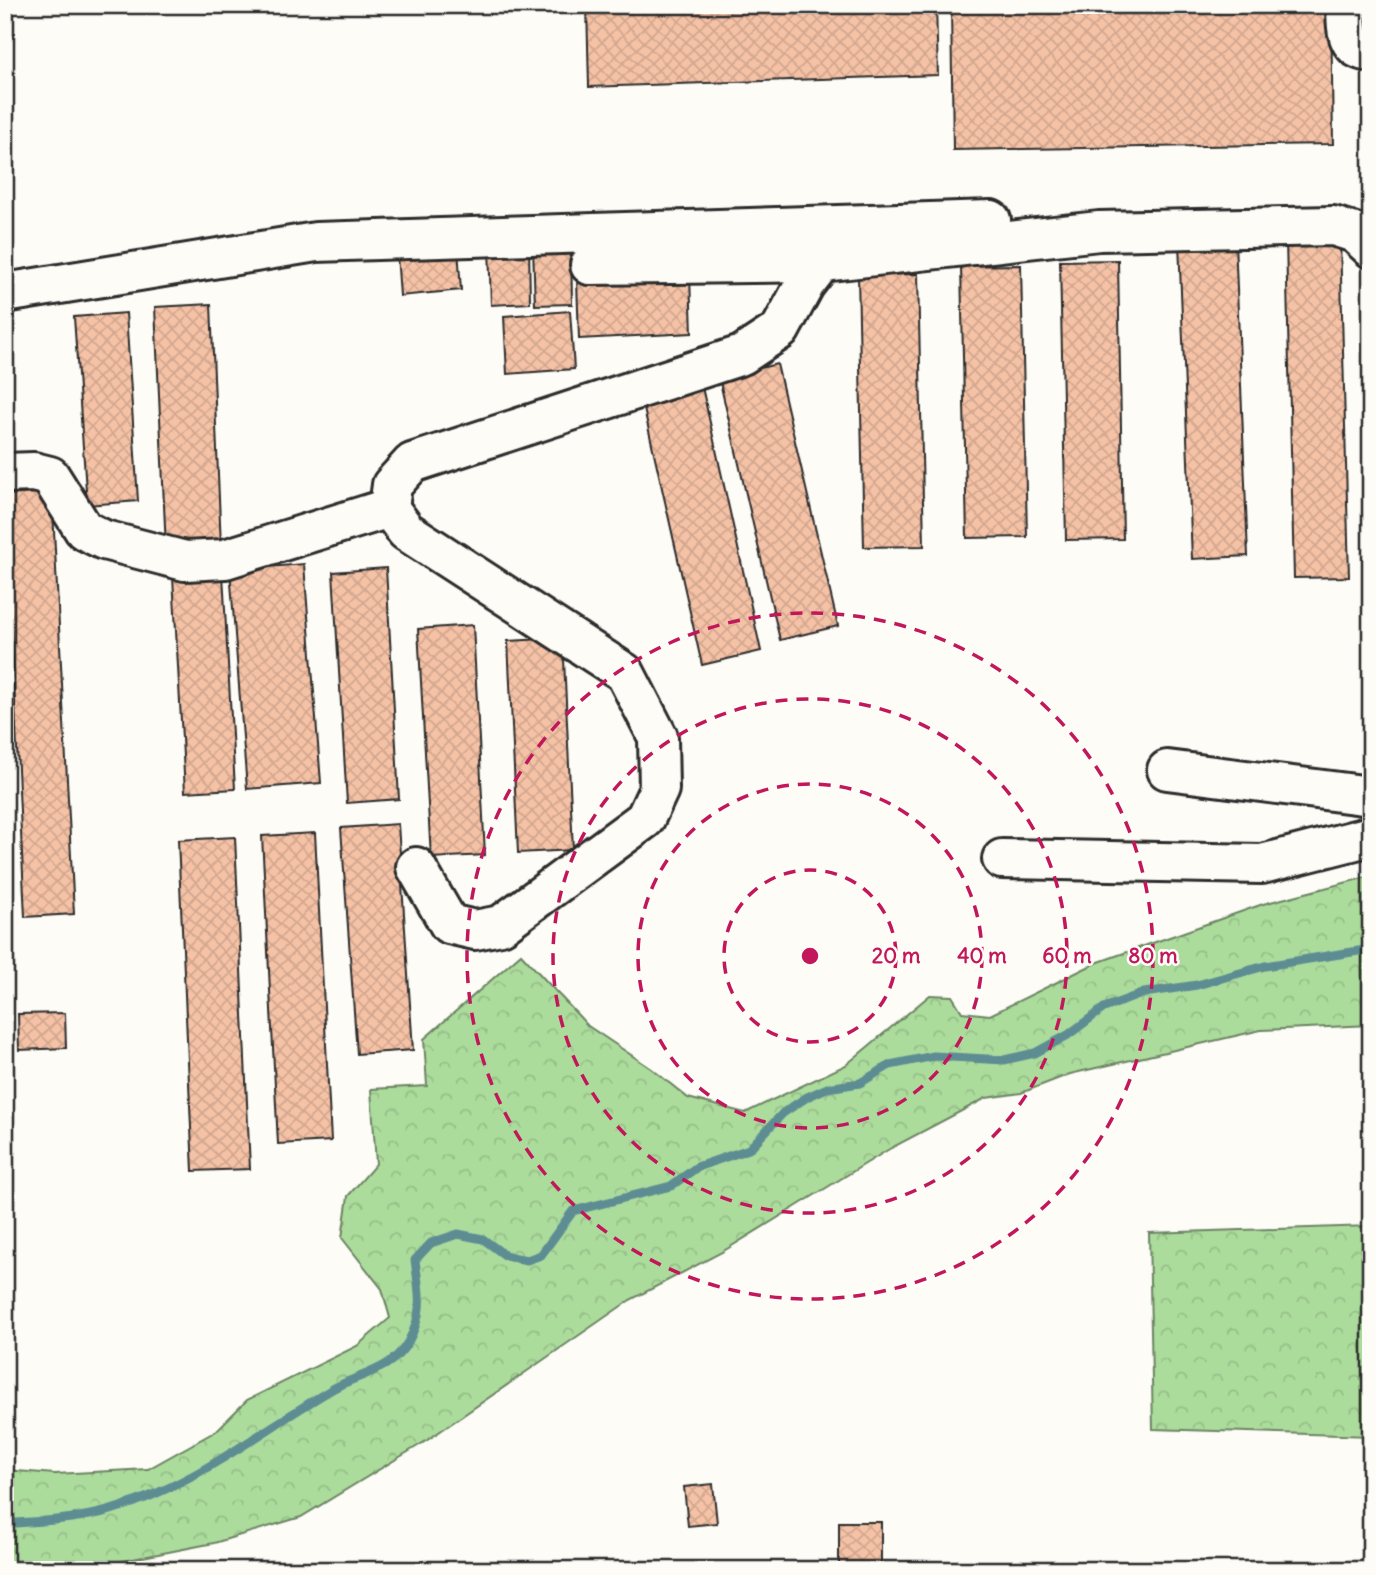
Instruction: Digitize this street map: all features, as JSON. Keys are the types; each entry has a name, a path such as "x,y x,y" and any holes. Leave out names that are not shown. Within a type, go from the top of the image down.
{"street":[{"path":"1346,5 1348,36 1352,46 1371,52"},
{"path":"5,293 316,242 1371,207"},
{"path":"590,265 822,262 1099,230 1333,226 1354,233 1371,248"},
{"path":"416,867 449,924 475,930 501,925 645,819 659,789 658,737 625,673 406,531 388,508 392,485 412,463 742,355 780,330 805,284 822,262"},
{"path":"5,473 34,472 50,476 84,530 185,561 225,559 388,508"},
{"path":"1167,770 1371,796"},
{"path":"1002,859 1262,864 1371,835"}],"green space":[{"path":"1371,876 1371,1025 1261,1030 1070,1074 1021,1093 986,1098 891,1148 722,1252 630,1300 426,1441 301,1517 214,1543 102,1565 73,1570 5,1570 5,1470 55,1474 148,1469 216,1431 247,1400 357,1346 390,1318 382,1289 342,1238 348,1196 376,1164 371,1089 427,1086 424,1039 521,954 588,1026 652,1069 688,1098 745,1113 846,1065 930,995 952,996 962,1012 990,1015 1096,963 1263,904"},
{"path":"1371,1226 1371,1436 1153,1429 1149,1233"}],"building":[{"path":"587,5 936,5 938,75 589,87"},
{"path":"951,5 1331,5 1333,144 953,150"},
{"path":"1340,238 1349,577 1294,578 1286,240"},
{"path":"1235,240 1248,556 1192,559 1179,243"},
{"path":"571,244 572,304 535,305 533,246"},
{"path":"529,245 530,303 491,305 489,246"},
{"path":"458,249 461,290 400,296 397,254"},
{"path":"1118,260 1123,539 1066,540 1060,261"},
{"path":"1021,265 1027,537 967,538 961,266"},
{"path":"918,274 924,546 864,547 858,275"},
{"path":"690,276 692,333 579,339 577,281"},
{"path":"211,304 221,547 166,549 155,307"},
{"path":"570,311 574,369 507,374 504,316"},
{"path":"126,313 138,501 87,505 74,317"},
{"path":"777,364 838,626 780,640 719,378"},
{"path":"702,387 761,651 702,665 642,400"},
{"path":"52,492 74,914 25,917 5,495"},
{"path":"304,564 321,783 247,789 230,570"},
{"path":"386,568 399,799 347,803 333,572"},
{"path":"223,574 235,789 185,792 173,577"},
{"path":"473,625 485,855 431,858 418,629"},
{"path":"563,638 573,850 518,853 508,641"},
{"path":"398,824 413,1050 357,1054 341,828"},
{"path":"315,833 331,1141 278,1144 262,836"},
{"path":"235,837 250,1169 193,1171 178,840"},
{"path":"65,1013 66,1048 19,1050 18,1014"},
{"path":"713,1484 717,1523 688,1526 684,1487"},
{"path":"839,1522 881,1522 881,1570 839,1570"}],"waterway":[{"path":"5,1524 85,1516 141,1500 224,1458 339,1385 382,1367 401,1352 417,1321 419,1302 415,1260 431,1243 458,1234 483,1239 506,1256 527,1260 541,1255 573,1211 671,1186 697,1167 749,1149 783,1113 827,1088 860,1083 890,1065 934,1056 1004,1060 1035,1053 1068,1035 1104,1008 1144,993 1197,985 1265,966 1371,949"}]}
